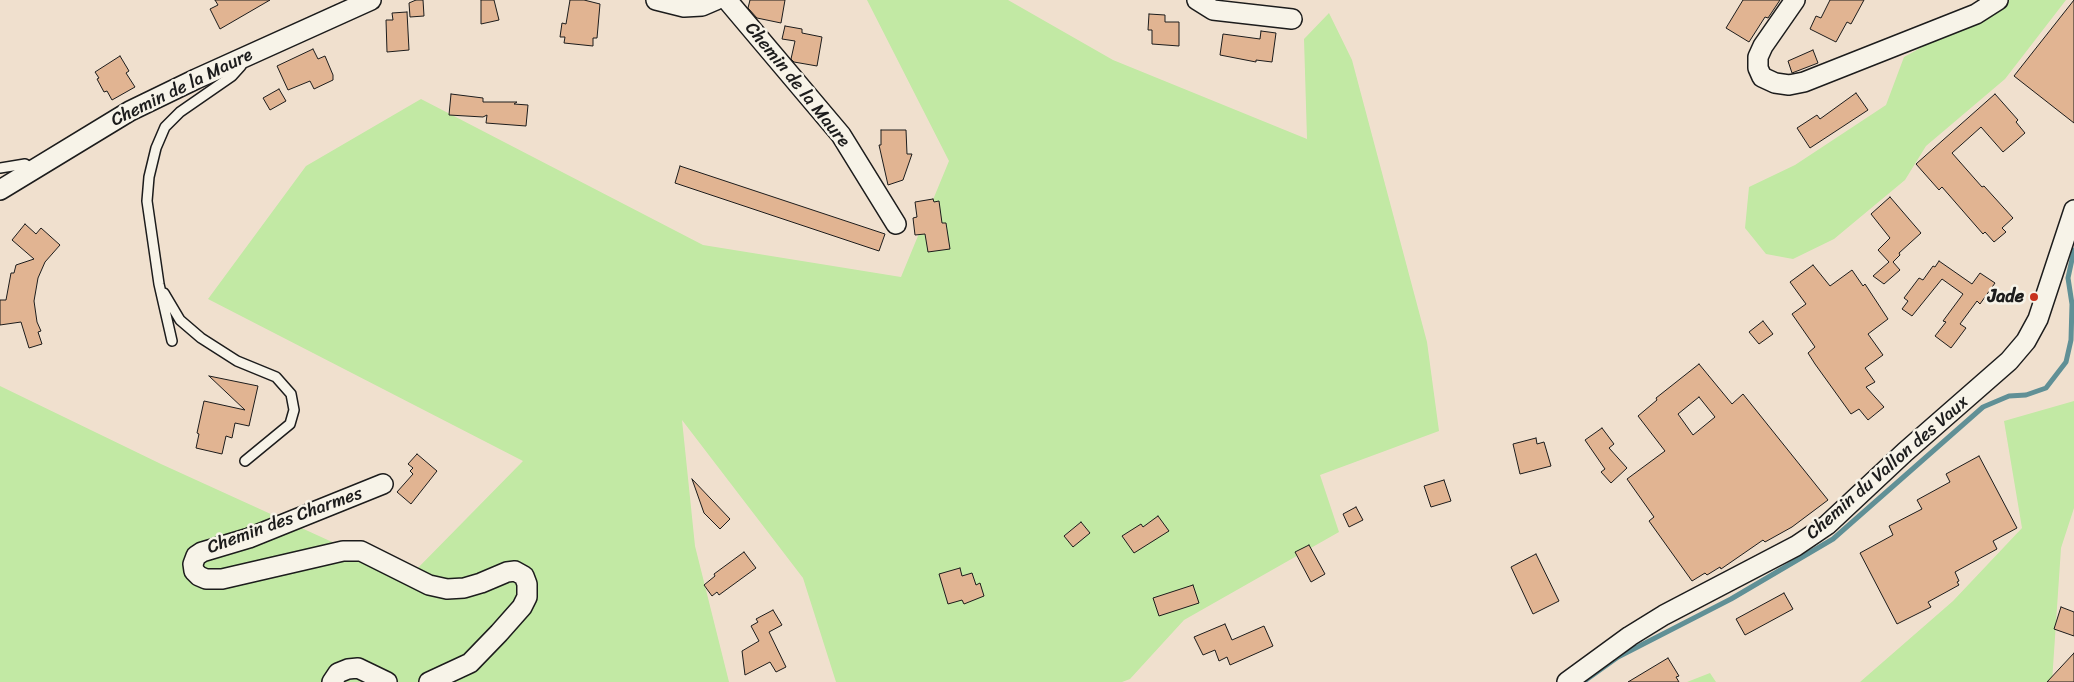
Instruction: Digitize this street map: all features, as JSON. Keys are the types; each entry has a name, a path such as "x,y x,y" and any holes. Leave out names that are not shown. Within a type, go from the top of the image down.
{"street":[{"name":"Chemin de la Maure","path":"0,190 130,111 241,58 371,0"},
{"path":"656,0 684,7 702,6 716,0"},
{"name":"Chemin de la Maure","path":"727,0 841,135 896,224"},
{"path":"1197,0 1213,10 1292,19"},
{"path":"1795,0 1763,46 1758,58 1758,68 1762,77 1775,83 1789,85 1804,82 1976,14 1998,0"},
{"name":"Chemin du Vallon des Vaux","path":"1567,682 1622,642 1664,615 1796,546 1827,525 1905,452 2010,361 2026,341 2038,319 2074,210"},
{"name":"Chemin des Charmes","path":"383,484 249,538 202,552 196,556 193,564 194,571 206,579 222,579 344,551 361,551 429,585 447,589 464,588 507,572 515,571 524,576 527,584 527,597 522,607 499,633 470,663 429,682"},
{"path":"332,682 338,673 348,668 358,668 387,682"}],"lane":[{"path":"172,341 159,284 147,201 149,177 156,148 165,127 180,112 232,76 240,66 241,58"},
{"path":"0,168 25,164 34,170"},
{"path":"159,284 180,320 201,338 237,360 276,377 291,394 294,410 290,424 244,461"}],"green space":[{"path":"867,0 1008,0 1113,60 1307,139 1304,39 1329,13 1352,60 1427,342 1439,431 1320,475 1339,532 1184,620 1130,679 1122,682 836,682 803,578 682,420 695,546 729,682 0,682 0,386 161,464 409,577 523,461 208,299 306,166 421,99 703,245 901,277 949,161"},
{"path":"2008,0 2066,0 2005,79 1926,146 1905,180 1834,239 1793,259 1766,254 1745,228 1749,187 1795,165 1886,105 1904,57"},
{"path":"2074,401 2074,508 2061,548 2052,682 1860,682 1953,601 2022,528 2004,421"},
{"path":"1710,673 1716,682 1687,682"}],"building":[{"path":"215,0 270,0 220,29 210,9 218,5"},
{"path":"423,0 424,16 410,17 409,3"},
{"path":"481,0 494,0 499,20 481,24"},
{"path":"570,0 584,0 600,4 597,38 593,38 593,46 564,43 565,37 560,37 562,23 566,24"},
{"path":"750,0 785,0 781,23 757,18 748,8"},
{"path":"1743,0 1780,0 1768,18 1765,17 1749,42 1726,28"},
{"path":"1830,0 1864,0 1851,24 1847,22 1836,42 1810,29 1816,16 1821,18"},
{"path":"2074,0 2074,123 2014,76"},
{"path":"407,12 409,50 387,52 386,20 393,20 392,13"},
{"path":"1149,14 1165,15 1165,22 1179,22 1179,46 1152,44 1152,30 1148,30"},
{"path":"785,26 802,29 802,33 822,37 817,66 794,62 791,59 795,41 782,39"},
{"path":"1261,31 1276,33 1272,62 1256,60 1256,62 1220,55 1223,34 1260,39"},
{"path":"313,49 318,59 325,56 333,75 333,80 314,89 310,81 288,90 277,66"},
{"path":"1813,50 1818,63 1792,73 1788,61"},
{"path":"120,56 129,71 126,73 135,87 112,100 107,91 104,92 95,72"},
{"path":"279,89 286,101 270,110 263,98"},
{"path":"1856,93 1868,110 1810,148 1797,128 1817,115 1820,119"},
{"path":"451,94 483,98 483,102 517,102 514,104 528,105 526,126 486,123 487,115 483,117 449,115"},
{"path":"1995,94 2018,120 2016,122 2025,133 2003,152 1981,127 1952,153 2013,218 2002,228 2006,232 1994,242 1985,232 1983,234 1942,187 1939,190 1916,164"},
{"path":"881,130 906,130 907,154 912,154 903,180 888,185 879,145 881,145"},
{"path":"680,166 885,234 879,251 675,183"},
{"path":"1890,197 1921,233 1899,253 1900,255 1893,262 1900,270 1884,284 1873,276 1889,262 1878,250 1890,238 1871,214"},
{"path":"933,199 934,202 939,201 942,223 946,223 950,249 928,252 925,234 915,235 913,218 917,217 915,202"},
{"path":"25,224 36,234 41,228 60,245 45,262 38,278 34,301 37,322 41,331 38,332 42,344 29,348 21,322 0,325 0,300 6,300 11,273 14,273 16,265 34,259 12,240"},
{"path":"1939,261 1972,284 1980,273 1995,283 1980,304 1977,301 1960,324 1966,328 1951,348 1935,336 1946,322 1943,321 1963,294 1942,279 1912,316 1902,309 1908,301 1904,298 1919,278 1923,280"},
{"path":"1813,265 1830,286 1852,270 1863,286 1865,284 1888,319 1868,334 1883,355 1865,368 1875,382 1866,387 1884,407 1868,420 1859,409 1851,414 1815,364 1808,353 1815,347 1792,314 1806,304 1790,282"},
{"path":"1763,321 1773,334 1759,344 1749,332"},
{"path":"1699,364 1732,404 1743,394 1828,500 1792,527 1765,542 1763,540 1721,569 1720,567 1707,575 1705,573 1692,581 1649,521 1654,517 1627,479 1665,451 1638,416 1657,400 1656,398","holes":["1699,397 1715,417 1693,435 1678,414"]},
{"path":"209,376 258,386 249,426 235,423 232,438 226,436 222,454 196,448 199,434 197,433 204,401 245,410"},
{"path":"1602,428 1614,444 1609,448 1627,468 1611,483 1601,472 1605,469 1585,440"},
{"path":"1536,438 1537,444 1544,442 1551,466 1520,474 1513,444"},
{"path":"417,454 437,471 411,504 397,492 413,474 410,471 413,468 408,464"},
{"path":"1979,456 2017,528 1993,541 1997,549 1955,572 1959,585 1928,602 1931,607 1897,624 1860,553 1893,535 1889,526 1922,509 1917,500 1950,482 1946,474"},
{"path":"692,479 730,519 720,529 704,513"},
{"path":"1444,480 1451,501 1431,507 1424,486"},
{"path":"1356,507 1363,520 1349,527 1343,514"},
{"path":"1158,516 1169,531 1134,553 1122,536 1141,524 1143,527"},
{"path":"1081,522 1090,533 1073,547 1064,536"},
{"path":"1309,545 1325,574 1311,582 1295,552"},
{"path":"744,552 756,568 719,595 717,592 712,596 704,585 715,576 714,574"},
{"path":"1536,554 1559,601 1533,614 1511,567"},
{"path":"960,568 962,576 972,573 976,585 980,583 984,596 964,604 962,600 948,604 939,574"},
{"path":"1193,585 1199,603 1159,616 1153,598"},
{"path":"1784,593 1793,609 1745,635 1736,619"},
{"path":"2061,607 2074,612 2074,636 2054,629"},
{"path":"773,610 782,625 769,632 786,667 776,672 770,662 745,675 742,651 759,641 751,626 758,622 756,619"},
{"path":"1225,624 1232,640 1264,626 1273,646 1230,665 1227,657 1219,661 1215,650 1203,655 1194,637"},
{"path":"2074,653 2074,682 2047,682"},
{"path":"1668,658 1679,676 1676,677 1679,682 1628,682"}],"waterway":[{"path":"1583,682 1618,657 1731,599 1833,539 1983,407 2009,396 2026,395 2046,388 2066,362 2071,340 2072,304 2068,278 2074,250"}],"place":[{"name":"Jade","path":"2034,297"}]}
